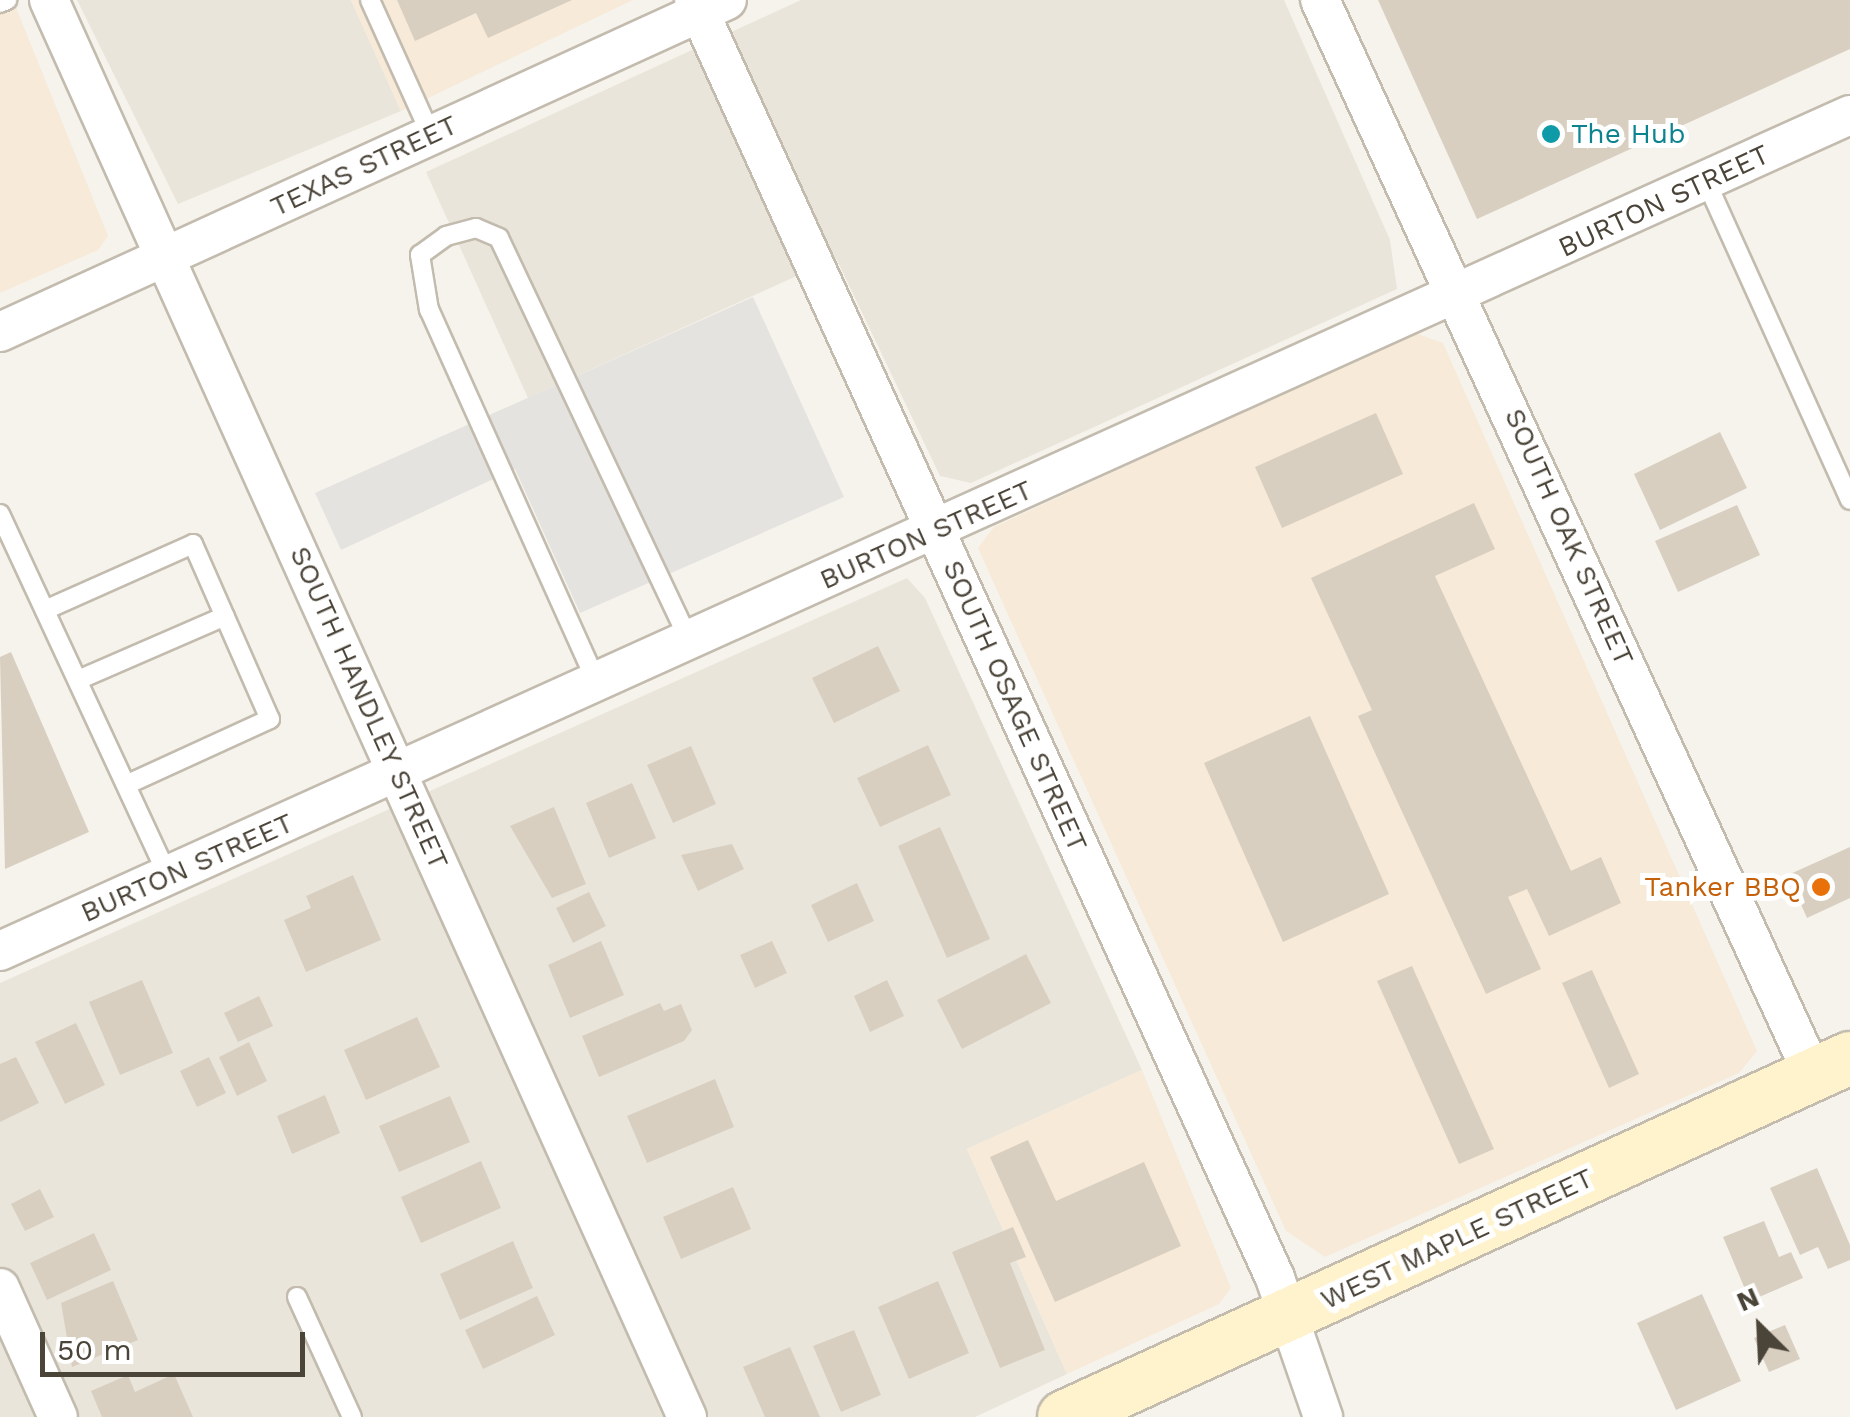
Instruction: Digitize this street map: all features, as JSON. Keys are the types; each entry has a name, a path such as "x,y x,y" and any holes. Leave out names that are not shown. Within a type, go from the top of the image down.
{"street":[{"name":"SOUTH HANDLEY STREET","path":"49,0 688,1417"},
{"name":"SOUTH OAK STREET","path":"1320,0 1832,1066"},
{"name":"TEXAS STREET","path":"0,332 431,136 707,4"},
{"name":"SOUTH OSAGE STREET","path":"707,4 936,531 1287,1318 1323,1417"},
{"name":"BURTON STREET","path":"0,951 1459,295 1850,115"},
{"name":"WEST MAPLE STREET","path":"1064,1417 1832,1066"},
{"path":"0,1288 58,1417"}],"lane":[{"path":"370,0 431,136"},
{"path":"1706,181 1850,500"},
{"path":"597,684 423,294 420,255 446,236 476,228 500,238 690,642"},
{"path":"0,514 168,876"},
{"path":"45,610 193,544 270,719 126,785"},
{"path":"78,680 224,616"},
{"path":"297,1297 352,1417"}],"shaded area":[{"path":"0,0 13,0 108,236 98,250 0,293"},
{"path":"77,0 351,0 401,111 178,204"},
{"path":"351,0 633,0 401,111"},
{"path":"801,0 1284,0 1390,240 1397,289 971,483 940,476 836,258 528,398 426,172"},
{"path":"753,297 844,497 580,613 515,469 341,550 315,493"},
{"path":"1415,333 1443,343 1757,1051 1739,1073 1325,1257 1286,1231 978,548 994,527"},
{"path":"907,578 925,598 1142,1070 967,1149 1067,1374 975,1417 0,1417 0,983"},
{"path":"1142,1070 1231,1288 1219,1304 1067,1374 967,1149"}],"building":[{"path":"397,0 572,0 488,38 476,13 415,41"},
{"name":"The Hub","path":"1378,0 1850,0 1850,49 1477,219"},
{"path":"1376,413 1403,474 1282,528 1255,467"},
{"path":"1720,432 1747,488 1660,530 1634,474"},
{"path":"1474,503 1495,549 1435,576 1571,871 1601,857 1621,903 1549,936 1527,889 1508,897 1541,969 1486,994 1358,716 1372,710 1311,578"},
{"path":"1737,505 1760,555 1678,592 1655,541"},
{"path":"878,646 900,691 834,723 812,678"},
{"path":"11,652 89,832 5,869 0,657"},
{"path":"1310,716 1389,894 1283,942 1204,763"},
{"path":"928,745 951,795 880,827 857,778"},
{"path":"691,746 716,804 673,823 647,765"},
{"path":"632,783 656,838 609,858 586,803"},
{"path":"554,807 586,884 552,898 510,826"},
{"path":"940,827 990,939 947,958 898,846"},
{"path":"732,844 744,869 698,891 681,855"},
{"name":"Tanker BBQ","path":"1850,847 1850,898 1807,918 1788,875"},
{"path":"353,875 381,940 306,972 284,920 311,908 306,896"},
{"path":"857,883 874,921 828,942 811,905"},
{"path":"589,892 606,926 573,943 556,908"},
{"path":"601,941 624,995 570,1018 548,965"},
{"path":"772,941 787,973 755,988 740,955"},
{"path":"1026,954 1051,1003 962,1049 937,1000"},
{"path":"1412,966 1494,1149 1459,1164 1377,981"},
{"path":"1592,970 1639,1074 1609,1088 1562,983"},
{"path":"142,980 173,1053 120,1075 89,1002"},
{"path":"887,980 904,1016 870,1032 854,996"},
{"path":"259,996 273,1026 238,1042 224,1013"},
{"path":"660,1003 664,1011 681,1004 692,1030 684,1041 599,1077 582,1036"},
{"path":"417,1017 440,1067 366,1100 344,1050"},
{"path":"76,1023 105,1085 65,1104 35,1042"},
{"path":"249,1042 267,1081 237,1096 219,1057"},
{"path":"16,1057 39,1103 0,1122 0,1064"},
{"path":"209,1057 226,1093 197,1107 180,1071"},
{"path":"715,1079 734,1127 647,1163 627,1116"},
{"path":"325,1095 340,1133 292,1154 277,1116"},
{"path":"450,1096 470,1142 399,1172 379,1126"},
{"path":"1028,1140 1056,1201 1144,1162 1181,1246 1055,1302 990,1157"},
{"path":"481,1161 501,1208 421,1243 401,1197"},
{"path":"1817,1168 1850,1245 1850,1260 1828,1269 1818,1247 1800,1255 1770,1188"},
{"path":"733,1187 751,1229 681,1259 663,1217"},
{"path":"40,1189 54,1217 25,1231 11,1204"},
{"path":"1764,1221 1779,1257 1791,1252 1803,1278 1750,1301 1723,1237"},
{"path":"1013,1227 1026,1257 1010,1263 1045,1350 1000,1368 952,1252"},
{"path":"94,1233 111,1270 47,1300 30,1263"},
{"path":"513,1241 533,1288 460,1320 440,1274"},
{"path":"113,1281 138,1340 72,1367 61,1303"},
{"path":"938,1281 969,1353 909,1379 878,1307"},
{"path":"1702,1294 1741,1381 1676,1410 1637,1323"},
{"path":"537,1296 555,1335 483,1369 465,1330"},
{"path":"1785,1325 1800,1359 1769,1372 1754,1338"},
{"path":"854,1330 881,1395 841,1412 813,1346"},
{"path":"790,1347 820,1417 765,1417 743,1367"},
{"path":"174,1374 193,1417 102,1417 91,1391 128,1375 135,1392"}],"place":[{"name":"The Hub","path":"1551,134"},
{"name":"Tanker BBQ","path":"1821,887"}]}
